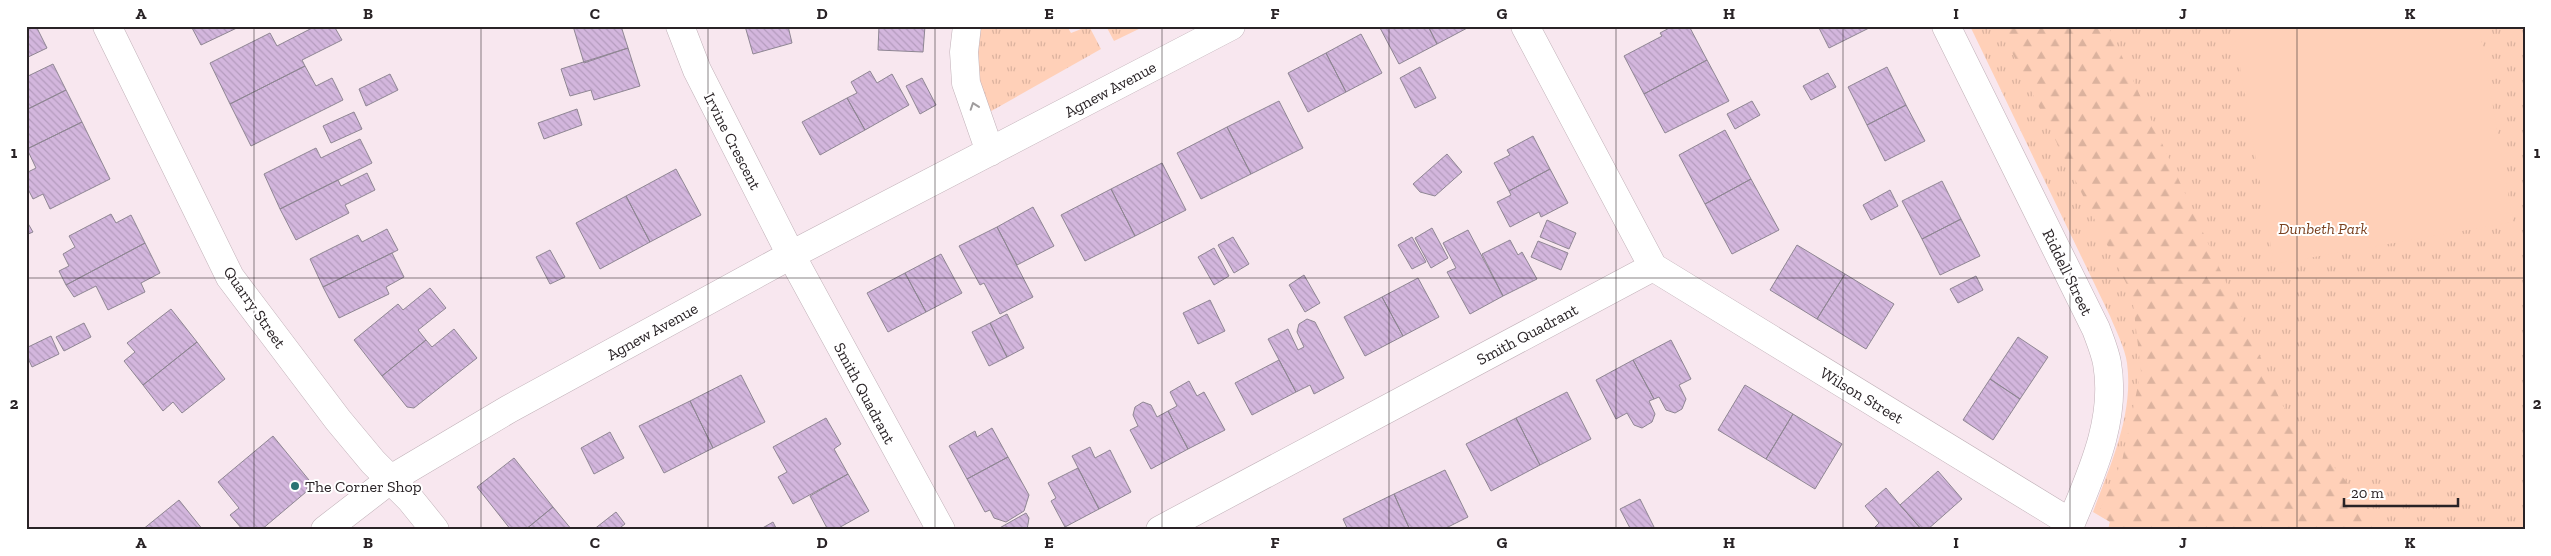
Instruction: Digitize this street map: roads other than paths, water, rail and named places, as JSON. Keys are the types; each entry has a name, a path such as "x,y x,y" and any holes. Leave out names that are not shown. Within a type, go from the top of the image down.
{"street":[{"name":"Quarry Street","path":"107,26 230,277 338,420 373,462 435,530"},
{"name":"Irvine Crescent","path":"680,26 697,70 791,255"},
{"path":"967,26 964,52 966,83 990,152"},
{"name":"Agnew Avenue","path":"326,530 391,480 509,409 791,255 1231,26"},
{"path":"1525,26 1653,267"},
{"name":"Riddell Street","path":"1946,26 2096,329 2107,362 2109,399 2103,439 2068,526"},
{"name":"Smith Quadrant","path":"791,255 941,530"},
{"name":"Smith Quadrant","path":"1160,530 1653,267"},
{"name":"Wilson Street","path":"1653,267 2068,526"}],"place":[{"name":"The Corner Shop","path":"295,486"}],"park label":[{"name":"Dunbeth Park","path":"2323,228"}]}
